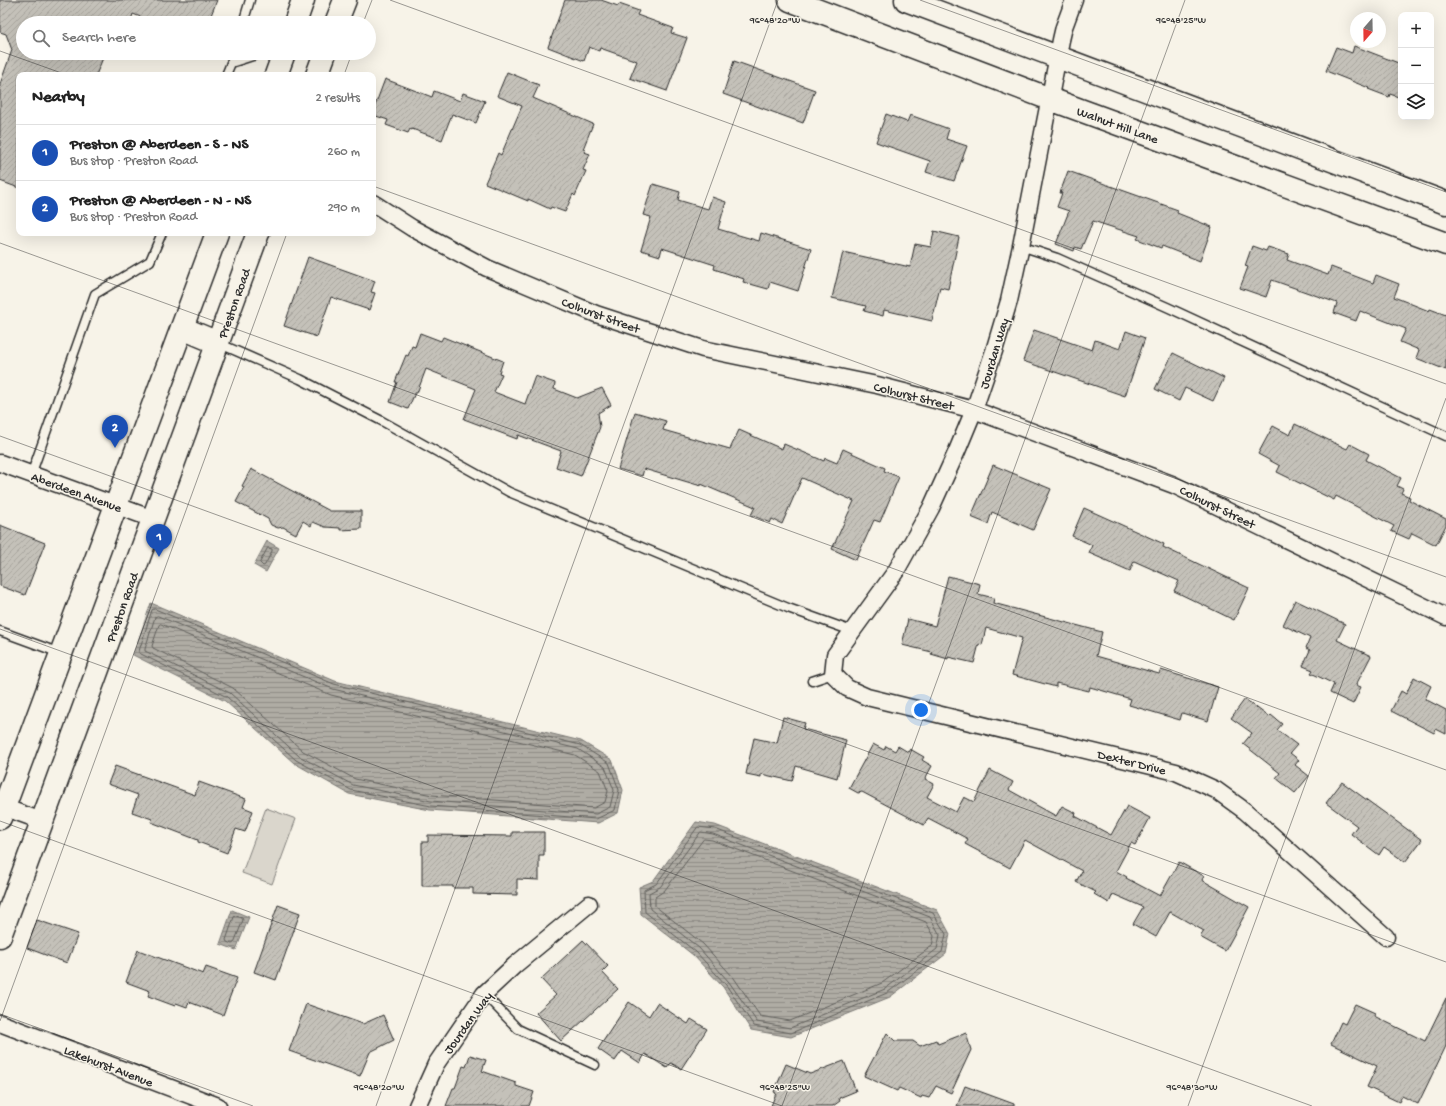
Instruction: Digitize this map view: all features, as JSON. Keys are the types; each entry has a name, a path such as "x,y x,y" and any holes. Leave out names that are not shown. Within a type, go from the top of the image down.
{"main road":[{"path":"297,16 303,0"},
{"path":"338,16 344,0"},
{"name":"Walnut Hill Lane","path":"790,0 1050,99 1446,244"},
{"path":"906,0 1446,203"},
{"path":"277,72 281,60"},
{"path":"318,72 322,60"},
{"path":"1,810 61,654 216,236"},
{"name":"Preston Road","path":"0,936 257,236"},
{"path":"182,328 218,343"}],"street":[{"name":"Jourdan Way","path":"833,674 835,655 896,571 931,508 974,410 1009,301 1022,246 1057,57 1064,27 1074,0"},
{"name":"Colhurst Street","path":"376,205 412,228 487,268 596,314 703,349 876,385 974,410 1174,485 1446,617"},
{"name":"Aberdeen Avenue","path":"0,463 153,519"},
{"name":"Dexter Drive","path":"833,674 847,688 867,697 1176,772 1216,790 1245,811 1386,937"},
{"path":"1,810 42,821"},
{"name":"Jourdan Way","path":"417,1106 436,1064 484,994 515,965 588,904"},
{"name":"Lakehurst Avenue","path":"0,1024 218,1106"}],"lane":[{"path":"245,16 250,0"},
{"path":"227,72 232,60"},
{"path":"231,63 240,60"},
{"path":"31,475 96,294 150,261 161,236"},
{"path":"1022,246 1057,258 1167,307 1446,436"},
{"path":"218,343 300,379 380,420 509,492 788,608 852,631"},
{"path":"0,631 61,654"},
{"path":"812,681 833,674"},
{"path":"484,994 518,1030 595,1065"}],"shaded area":[{"path":"266,808 296,819 272,884 242,873"}],"water":[{"path":"267,541 279,548 266,572 254,565"},
{"path":"151,603 335,681 581,741 612,760 623,790 618,813 598,823 430,810 349,794 294,763 225,701 133,655"},
{"path":"696,822 715,825 937,910 950,934 946,954 890,997 791,1037 751,1030 723,987 693,955 641,914 639,887 653,881"},
{"path":"232,910 249,917 236,950 220,944"}],"building":[{"path":"0,0 217,0 211,16 138,16 133,14 132,16 16,16 16,60 102,60 97,72 16,72 16,187 0,181 0,84 12,50 6,34 0,32"},
{"path":"565,0 601,0 618,6 619,4 639,11 637,15 673,28 671,33 687,38 667,91 630,78 637,61 600,48 599,51 589,47 584,61 548,47"},
{"path":"1336,47 1352,53 1353,48 1359,48 1398,63 1398,97 1390,94 1389,97 1326,71"},
{"path":"734,61 815,90 803,123 723,94"},
{"path":"507,72 539,85 533,98 593,124 583,149 585,150 584,152 590,154 583,170 586,171 575,196 573,194 565,212 551,207 550,209 485,183 498,153 501,155 522,106 497,96"},
{"path":"385,79 432,97 434,91 460,101 463,93 485,101 476,123 452,114 442,140 412,129 410,129 408,133 386,125 388,120 376,116 376,103"},
{"path":"886,114 907,122 910,115 949,129 946,139 967,146 954,181 926,172 930,161 876,142"},
{"path":"1068,171 1178,210 1177,213 1212,227 1200,261 1162,246 1161,248 1137,239 1139,236 1093,221 1081,249 1075,247 1074,251 1056,244 1069,211 1057,207 1062,193 1060,193"},
{"path":"653,184 680,192 678,200 708,209 712,197 726,202 718,229 759,241 761,233 811,249 798,291 770,282 768,289 743,282 744,279 714,269 715,265 662,248 660,256 641,250 651,217 643,215"},
{"path":"934,231 959,237 948,289 940,287 932,321 884,310 883,316 864,311 866,306 832,298 843,252 910,267 915,244 931,247"},
{"path":"1252,246 1266,251 1268,247 1289,254 1287,260 1328,275 1331,267 1373,283 1376,275 1399,284 1394,297 1429,311 1430,309 1446,315 1446,370 1416,358 1419,350 1400,342 1406,329 1360,311 1356,321 1334,313 1337,303 1272,280 1266,297 1240,288 1248,267 1245,266"},
{"path":"308,257 375,281 371,292 375,293 369,310 331,297 317,337 284,326"},
{"path":"1034,330 1092,350 1095,340 1120,349 1126,331 1145,338 1125,396 1023,361"},
{"path":"420,333 441,341 443,337 503,361 499,373 502,374 494,392 525,404 535,376 555,383 554,389 577,398 602,388 611,405 598,413 600,427 581,476 556,467 561,451 518,435 517,439 464,419 476,389 426,369 417,393 415,393 408,409 390,402 397,382 395,382 406,355 408,356 412,346 415,347"},
{"path":"1173,353 1224,378 1213,401 1185,388 1179,401 1155,389"},
{"path":"635,412 666,421 663,430 730,449 739,430 782,449 784,444 824,461 825,458 837,463 843,449 885,468 884,471 899,477 880,522 874,520 856,560 832,549 854,501 802,478 782,524 772,519 770,523 751,515 755,507 701,484 701,486 644,469 642,476 618,469"},
{"path":"1295,424 1347,449 1350,444 1369,454 1366,460 1401,478 1397,486 1403,489 1401,493 1410,497 1409,500 1446,519 1446,525 1436,545 1412,533 1409,539 1391,531 1394,526 1336,496 1334,500 1277,472 1280,466 1258,454 1273,426 1290,435"},
{"path":"993,465 1051,489 1033,530 992,512 988,524 971,517"},
{"path":"251,469 330,511 361,511 361,529 340,530 340,528 325,527 313,522 311,526 303,521 296,534 283,527 278,528 271,525 268,519 236,502"},
{"path":"1084,508 1164,544 1163,547 1249,588 1234,620 1174,591 1179,581 1134,561 1130,571 1089,553 1092,545 1072,536"},
{"path":"0,525 45,543 25,595 0,586"},
{"path":"948,576 980,584 978,594 994,598 993,603 1102,632 1096,656 1159,674 1161,670 1218,687 1208,721 1182,713 1180,720 1129,705 1131,699 1090,687 1089,691 1056,683 1056,687 1012,675 1022,638 986,628 982,645 979,644 974,663 948,657 948,659 931,654 932,652 902,645 908,619 935,626"},
{"path":"1295,600 1345,624 1337,640 1371,656 1356,685 1361,687 1353,704 1330,693 1334,684 1311,673 1313,670 1303,666 1310,650 1306,648 1310,638 1283,625"},
{"path":"1414,677 1431,686 1425,699 1446,710 1446,734 1436,729 1434,733 1391,711 1401,691 1406,694"},
{"path":"1245,699 1269,717 1271,715 1282,724 1277,730 1297,745 1290,753 1299,760 1295,765 1309,776 1295,793 1276,778 1280,773 1243,744 1252,733 1231,718"},
{"path":"783,717 805,723 803,729 846,740 837,778 796,766 792,781 761,774 761,777 746,774 754,738 777,743"},
{"path":"873,744 884,750 886,746 895,751 898,746 908,752 910,749 924,757 922,760 932,766 925,779 934,784 927,797 956,812 964,797 974,802 990,770 1013,782 1009,790 1056,816 1062,806 1076,813 1075,816 1111,835 1127,806 1150,818 1135,845 1131,843 1116,871 1160,896 1179,862 1204,876 1202,880 1249,907 1225,951 1200,937 1204,931 1170,912 1156,937 1133,924 1143,907 1113,894 1109,903 1094,894 1096,892 1076,882 1082,871 1025,840 1010,868 965,844 968,839 928,818 924,825 862,792 858,793 849,788"},
{"path":"115,766 195,795 199,782 246,799 243,807 253,811 245,832 236,829 227,853 151,822 152,819 132,812 138,795 108,784"},
{"path":"1342,782 1422,840 1405,862 1384,847 1379,855 1351,834 1357,826 1326,803"},
{"path":"512,832 544,832 544,855 539,855 539,880 517,879 517,895 473,894 473,888 453,888 453,886 422,886 422,842 428,842 428,835 512,836"},
{"path":"278,905 300,913 276,980 254,972"},
{"path":"37,920 78,934 67,963 27,948"},
{"path":"583,940 608,966 602,972 618,989 561,1041 536,1013 556,995 541,979"},
{"path":"138,950 203,974 206,967 237,978 223,1015 189,1002 187,1007 176,1003 175,1006 148,996 150,991 126,982"},
{"path":"1446,998 1446,1046 1418,1104 1402,1096 1399,1102 1367,1087 1377,1066 1331,1044 1341,1022 1345,1024 1355,1004 1375,1013 1374,1016 1425,1041"},
{"path":"629,1002 649,1016 657,1003 688,1024 691,1019 707,1029 681,1069 671,1063 667,1068 645,1054 640,1063 622,1051 615,1061 598,1049"},
{"path":"306,1004 363,1024 383,1015 394,1040 370,1052 360,1076 289,1051"},
{"path":"887,1033 895,1041 913,1041 920,1046 936,1040 938,1044 966,1033 971,1050 951,1093 936,1086 929,1098 922,1096 921,1098 899,1088 897,1091 864,1076"},
{"path":"470,1055 486,1060 482,1071 516,1083 516,1086 534,1092 529,1106 446,1106 453,1088 455,1088 463,1066 466,1067"},
{"path":"844,1061 856,1091 839,1098 840,1101 833,1106 771,1106 776,1093 774,1092 786,1064 810,1074"},
{"path":"965,1086 1014,1104 1014,1106 957,1106"}],"place":[{"name":"Preston @ Aberdeen - N - NS","path":"115,448"},
{"name":"Preston @ Aberdeen - S - NS","path":"159,557"}]}
